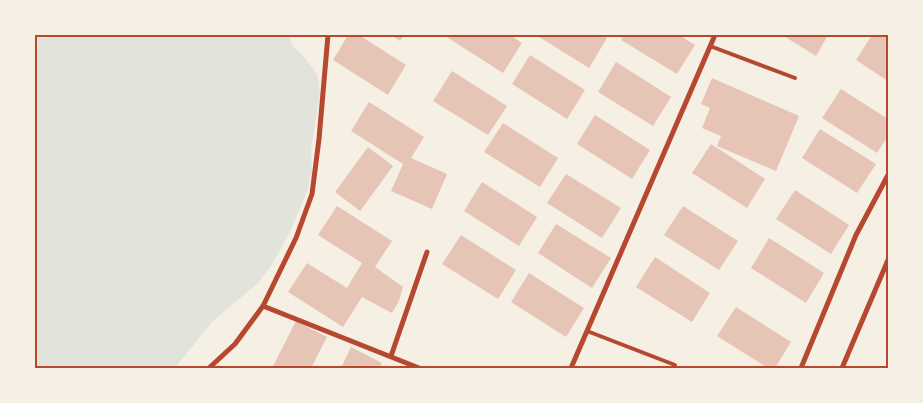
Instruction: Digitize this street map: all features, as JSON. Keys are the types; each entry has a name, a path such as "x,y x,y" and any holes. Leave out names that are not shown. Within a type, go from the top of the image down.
{"street":[{"path":"209,368 235,344 262,306 296,238 312,194 328,35"},
{"path":"571,368 715,35"},
{"path":"801,368 856,235 888,175"},
{"path":"391,356 428,252"},
{"path":"842,368 888,260"},
{"path":"262,306 419,368"}],"lane":[{"path":"710,46 795,78"},
{"path":"587,331 674,365"}],"shaded area":[{"path":"35,35 289,35 292,45 317,74 320,93 311,150 312,170 308,189 290,232 271,266 258,283 212,322 175,368 35,368"}],"building":[{"path":"348,35 359,35 406,65 388,95 333,60"},
{"path":"391,35 404,35 400,41"},
{"path":"450,35 510,35 522,43 503,73 448,38"},
{"path":"536,35 602,35 607,38 589,68"},
{"path":"624,35 679,35 695,45 677,74 621,40"},
{"path":"782,35 828,35 816,56"},
{"path":"872,35 882,35 888,39 888,81 856,60"},
{"path":"530,55 585,90 567,119 512,84"},
{"path":"616,62 671,97 653,126 598,92"},
{"path":"452,71 507,106 488,135 433,101"},
{"path":"712,78 799,116 776,171 717,146 721,136 702,128 710,108 701,104"},
{"path":"841,89 888,119 888,136 877,153 822,118"},
{"path":"369,102 424,137 411,158 447,174 432,209 391,191 403,164 351,131"},
{"path":"595,115 650,150 632,179 577,144"},
{"path":"503,123 558,158 540,187 484,152"},
{"path":"820,129 876,164 857,193 802,158"},
{"path":"711,144 765,179 747,208 692,173"},
{"path":"368,147 393,166 360,211 335,192"},
{"path":"566,174 621,208 602,238 547,203"},
{"path":"482,182 537,217 519,246 464,211"},
{"path":"795,190 849,225 831,254 776,219"},
{"path":"337,206 392,241 375,267 403,287 399,301 392,313 362,297 343,327 288,292 307,263 347,288 362,263 318,235"},
{"path":"683,206 738,241 719,270 664,235"},
{"path":"556,224 611,258 592,288 538,253"},
{"path":"461,235 516,270 498,299 442,264"},
{"path":"769,238 824,273 806,303 751,268"},
{"path":"655,257 710,293 692,322 636,287"},
{"path":"529,273 584,308 566,337 511,302"},
{"path":"736,307 791,342 775,368 768,368 717,336"},
{"path":"296,321 327,337 311,368 272,368"},
{"path":"351,347 382,363 379,368 341,368"}]}
